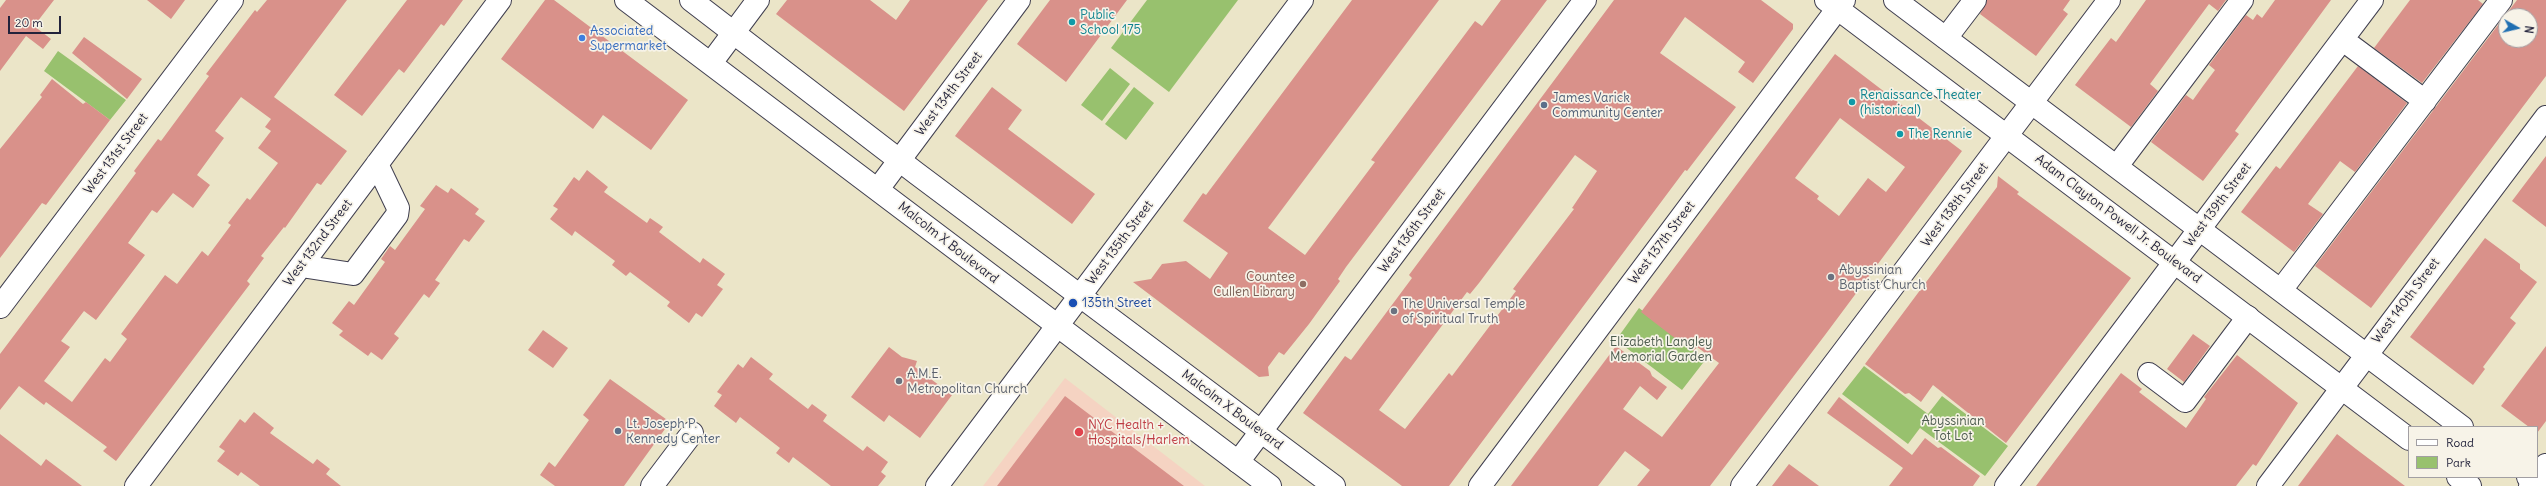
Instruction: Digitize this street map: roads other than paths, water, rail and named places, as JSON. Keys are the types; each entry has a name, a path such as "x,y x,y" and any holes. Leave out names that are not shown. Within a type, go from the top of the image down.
{"street":[{"name":"West 131st Street","path":"0,307 232,0"},
{"name":"West 132nd Street","path":"136,486 500,0"},
{"name":"Malcolm X Boulevard","path":"626,0 878,188 1270,486"},
{"name":"Malcolm X Boulevard","path":"691,0 1334,486"},
{"path":"711,63 758,0"},
{"name":"West 134th Street","path":"878,188 1020,0"},
{"name":"West 135th Street","path":"937,486 1302,0"},
{"name":"West 136th Street","path":"1238,462 1585,0"},
{"path":"1895,0 2461,426"},
{"path":"1946,38 1975,0"},
{"name":"West 138th Street","path":"1742,486 2109,0"},
{"path":"2117,166 2242,0"},
{"name":"West 139th Street","path":"2006,486 2372,0"},
{"path":"2281,290 2502,0"},
{"name":"Adam Clayton Powell Jr. Boulevard","path":"1836,3 2007,136 2408,438"},
{"name":"West 137th Street","path":"1480,486 1836,3"},
{"path":"2343,40 2425,101"},
{"name":"West 140th Street","path":"2268,486 2365,355 2546,117"},
{"path":"301,266 353,274 397,215 398,208 377,164"},
{"path":"2149,374 2185,401 2248,317"},
{"path":"652,486 692,434"},
{"path":"2459,478 2470,486"}],"place":[{"name":"Public School 175","path":"1072,22"},
{"name":"Associated Supermarket","path":"582,38"},
{"name":"Renaissance Theater (historical)","path":"1852,102"},
{"name":"James Varick Community Center","path":"1544,105"},
{"name":"The Rennie","path":"1900,134"},
{"name":"Abyssinian Baptist Church","path":"1831,277"},
{"name":"Countee Cullen Library","path":"1303,284"},
{"name":"135th Street","path":"1073,303"},
{"name":"The Universal Temple of Spiritual Truth","path":"1394,311"},
{"name":"A.M.E. Metropolitan Church","path":"899,381"},
{"name":"Lt. Joseph P. Kennedy Center","path":"618,431"},
{"name":"NYC Health + Hospitals/Harlem","path":"1079,432"}],"park label":[{"name":"Elizabeth Langley Memorial Garden","path":"1661,350"},
{"name":"Abyssinian Tot Lot","path":"1953,428"}]}
